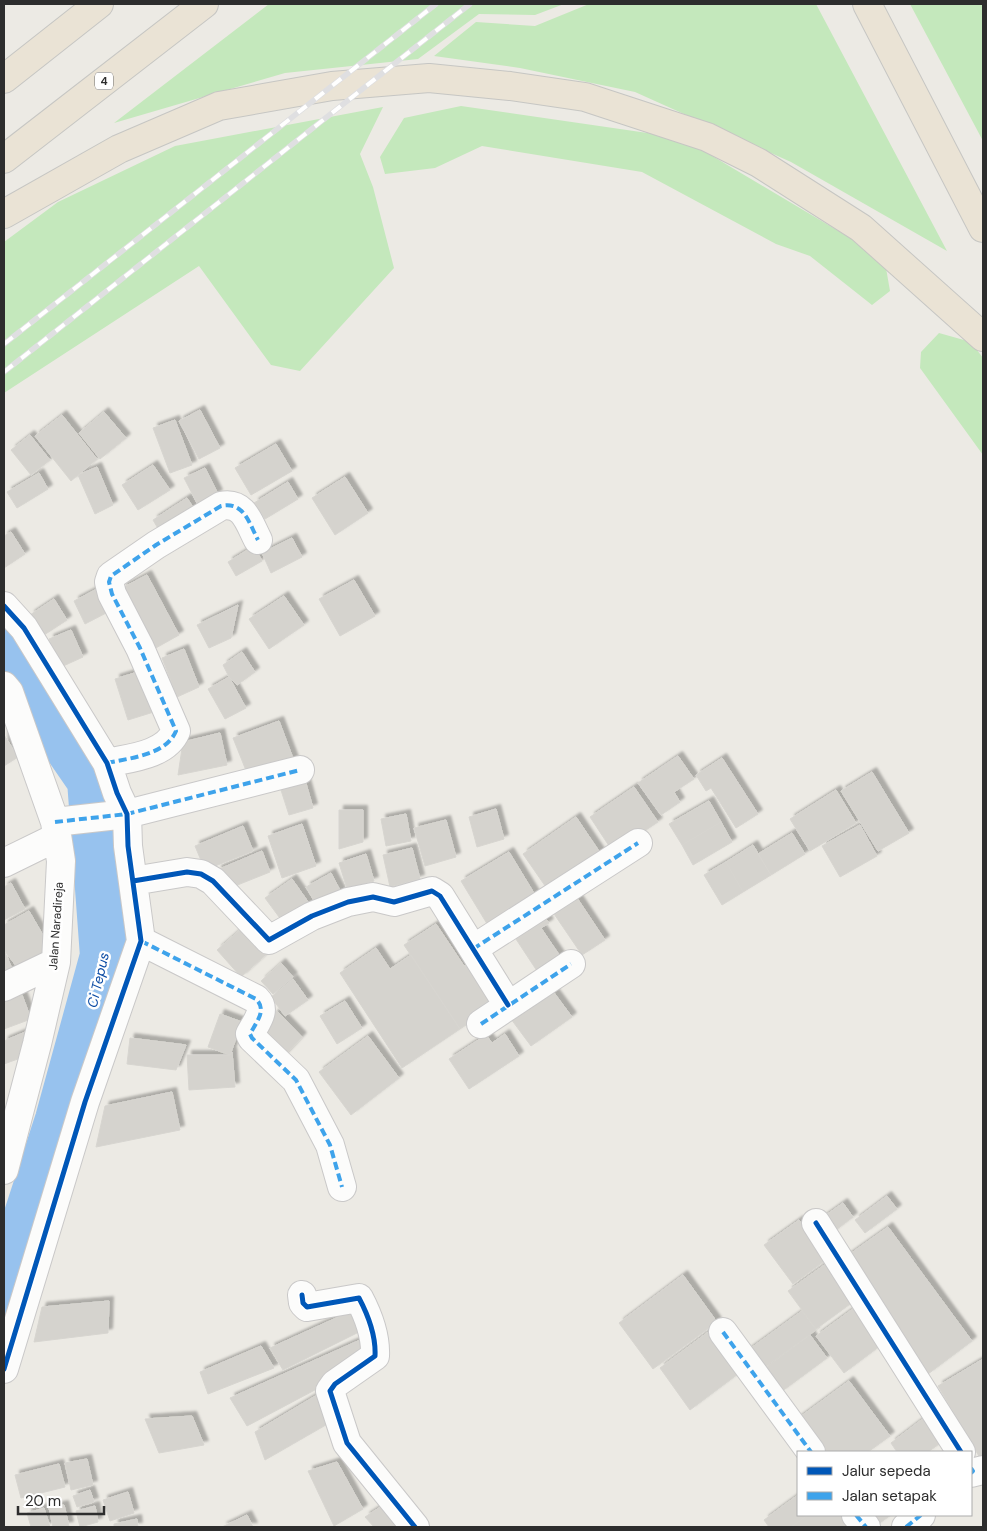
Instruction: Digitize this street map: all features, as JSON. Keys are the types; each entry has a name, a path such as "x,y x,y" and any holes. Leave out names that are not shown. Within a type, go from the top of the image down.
{"highway":[{"path":"4,79 99,4"},
{"name":"4","path":"4,159 204,4"},
{"path":"867,4 983,228"},
{"path":"4,214 119,149 219,106 332,86 428,78 510,86 586,97 707,137 759,163 861,228 983,337"}],"street":[{"path":"107,763 150,754 168,741 176,731 140,648 112,594 109,582 112,576 156,545 221,506 231,504 240,508 258,540"},
{"path":"4,606 24,628 107,763 124,814 141,941 85,1102 4,1368"},
{"name":"Jalan Naradireja","path":"4,686 9,692 65,826 61,861 56,962 4,1170"},
{"path":"4,862 65,826 124,814 300,770"},
{"path":"473,949 638,843"},
{"path":"133,882 187,872 201,874 213,881 269,940 312,916 348,902 373,897 394,902 432,891 440,896 508,1005"},
{"path":"141,941 256,999 261,1004 262,1011 250,1034 296,1080 330,1145 342,1187"},
{"path":"4,987 56,962"},
{"path":"481,1024 571,964"},
{"path":"816,1223 962,1451"},
{"path":"302,1296 307,1307 360,1298 376,1346 375,1356 335,1384 330,1391 347,1443 415,1527"},
{"path":"723,1332 810,1451"},
{"path":"857,1516 866,1527"},
{"path":"906,1527 920,1516"}],"green space":[{"path":"269,4 564,4 535,15 479,14 418,59 285,73 114,123"},
{"path":"589,4 816,4 947,251 791,162 635,92 520,68 434,56 476,22 535,26"},
{"path":"910,4 983,4 983,141"},
{"path":"461,106 682,138 862,245 886,268 890,291 872,305 810,256 776,244 642,172 482,146 435,168 385,174 380,157 404,118"},
{"path":"383,107 360,154 373,187 394,268 300,371 271,365 199,266 4,393 4,242 58,202 175,146"},
{"path":"939,333 971,342 983,358 983,455 920,368 921,352"}],"building":[{"path":"200,410 220,448 199,459 179,421"},
{"path":"104,412 126,438 100,459 79,433"},
{"path":"62,415 97,459 71,481 35,436"},
{"path":"175,420 192,465 170,473 153,428"},
{"path":"30,435 50,460 31,475 11,450"},
{"path":"276,444 292,471 251,495 235,468"},
{"path":"153,465 170,490 138,510 122,485"},
{"path":"97,467 113,505 95,514 78,475"},
{"path":"205,468 218,494 198,505 184,478"},
{"path":"39,473 48,489 17,508 7,492"},
{"path":"345,477 368,513 335,535 312,498"},
{"path":"288,482 298,499 265,519 254,503"},
{"path":"187,498 198,515 163,537 153,520"},
{"path":"11,532 25,554 4,568 4,536"},
{"path":"292,538 302,557 271,573 262,553"},
{"path":"254,546 262,561 236,576 228,562"},
{"path":"147,575 179,635 154,649 122,588"},
{"path":"354,580 375,616 340,636 319,599"},
{"path":"97,589 108,612 85,624 74,601"},
{"path":"284,596 304,625 269,649 249,619"},
{"path":"54,599 67,620 44,635 30,615"},
{"path":"238,605 231,638 209,648 197,625"},
{"path":"71,630 83,657 61,667 49,639"},
{"path":"184,649 199,687 177,697 162,658"},
{"path":"242,652 255,672 237,685 229,677 223,665"},
{"path":"144,670 157,711 128,720 115,679"},
{"path":"229,677 246,708 225,719 208,689"},
{"path":"279,721 294,761 249,778 233,738"},
{"path":"220,733 227,765 178,775 183,742"},
{"path":"4,735 18,757 4,766"},
{"path":"678,756 694,779 674,792 680,802 661,815 638,783"},
{"path":"722,758 758,814 736,828 711,788 706,791 696,775"},
{"path":"872,772 909,833 878,851 841,791"},
{"path":"305,780 313,808 289,815 280,787"},
{"path":"634,787 658,822 613,852 590,817"},
{"path":"836,790 856,823 810,851 790,819"},
{"path":"709,801 721,822 682,845 669,824"},
{"path":"496,809 504,839 477,847 469,817"},
{"path":"339,810 363,810 363,842 339,849"},
{"path":"406,814 411,841 386,846 381,819"},
{"path":"576,817 603,857 550,893 523,854"},
{"path":"446,820 456,857 425,866 414,828"},
{"path":"721,822 732,842 693,865 682,845"},
{"path":"302,824 316,866 282,878 268,836"},
{"path":"860,825 877,856 840,877 822,846"},
{"path":"243,826 253,851 205,870 195,846"},
{"path":"792,833 805,854 771,875 758,854"},
{"path":"753,845 771,875 743,892 726,862"},
{"path":"412,848 420,879 390,887 383,855"},
{"path":"262,851 270,872 225,890 217,870"},
{"path":"509,852 540,903 492,932 461,881"},
{"path":"366,854 374,881 347,889 339,863"},
{"path":"726,862 743,892 722,905 704,875"},
{"path":"331,873 343,896 319,909 306,887"},
{"path":"292,879 311,906 285,925 265,898"},
{"path":"11,883 25,909 4,920 4,887"},
{"path":"573,892 605,940 582,955 550,908"},
{"path":"539,910 549,923 541,928 562,959 539,974 510,930"},
{"path":"29,911 51,949 17,967 4,950 4,925"},
{"path":"247,924 271,950 241,977 217,950"},
{"path":"436,924 464,966 472,961 499,1003 460,1029 404,945"},
{"path":"376,948 390,969 411,955 460,1029 402,1068 340,973"},
{"path":"4,950 16,978 4,983"},
{"path":"281,963 293,977 273,994 261,981"},
{"path":"293,979 308,1000 285,1016 271,997"},
{"path":"552,990 572,1017 531,1046 511,1019"},
{"path":"22,995 31,1019 4,1029 4,1002"},
{"path":"345,1001 362,1028 337,1044 320,1016"},
{"path":"277,1011 302,1037 283,1057 259,1033"},
{"path":"220,1014 242,1022 230,1055 208,1047"},
{"path":"30,1030 26,1056 4,1064 4,1041"},
{"path":"505,1034 519,1056 469,1089 449,1059 486,1035 492,1043"},
{"path":"368,1036 399,1078 351,1115 319,1072"},
{"path":"130,1038 186,1045 176,1070 127,1064"},
{"path":"232,1052 235,1087 189,1090 187,1055 230,1055"},
{"path":"172,1092 180,1130 96,1147 105,1106"},
{"path":"887,1196 897,1209 865,1233 855,1220"},
{"path":"843,1203 853,1217 832,1233 822,1218"},
{"path":"799,1220 827,1259 793,1284 764,1245"},
{"path":"888,1227 972,1341 928,1374 843,1259"},
{"path":"830,1261 857,1299 816,1329 788,1291"},
{"path":"683,1275 717,1322 653,1369 619,1323"},
{"path":"109,1301 108,1333 34,1342 42,1307"},
{"path":"861,1303 888,1340 844,1373 816,1336"},
{"path":"356,1309 369,1327 283,1370 270,1348"},
{"path":"802,1311 816,1330 761,1370 747,1351"},
{"path":"711,1330 742,1371 690,1410 660,1368"},
{"path":"810,1335 827,1358 781,1392 764,1369"},
{"path":"360,1340 362,1365 247,1426 230,1398"},
{"path":"261,1346 274,1368 208,1394 200,1372"},
{"path":"983,1359 983,1463 938,1386"},
{"path":"849,1381 890,1436 869,1451 818,1451 796,1420"},
{"path":"317,1395 331,1422 265,1460 255,1432"},
{"path":"928,1415 946,1439 929,1451 896,1451 891,1443"},
{"path":"192,1416 204,1445 159,1453 145,1419"},
{"path":"87,1459 93,1485 71,1490 65,1463"},
{"path":"337,1462 363,1509 334,1526 308,1471"},
{"path":"59,1464 65,1487 21,1498 15,1475"},
{"path":"90,1490 94,1502 77,1507 73,1496"},
{"path":"128,1492 134,1513 110,1521 103,1500"},
{"path":"797,1496 797,1516 807,1516 791,1527 769,1527 764,1520"},
{"path":"388,1502 406,1527 374,1527 365,1517"},
{"path":"64,1505 69,1526 53,1527 49,1508"},
{"path":"95,1506 98,1522 80,1527 76,1511"},
{"path":"44,1508 50,1527 31,1527 27,1513"},
{"path":"247,1515 253,1527 222,1527"},
{"path":"807,1516 850,1516 858,1527 791,1527"},
{"path":"866,1516 890,1516 874,1527"},
{"path":"137,1519 138,1527 114,1527 114,1524"}],"waterway":[{"name":"Ci Tepus","path":"4,651 93,780 106,956 61,1120 4,1295"}],"railway":[{"path":"4,344 436,4"},
{"path":"4,372 470,4"}],"marked path":[{"path":"107,763 136,757 156,750 171,739 176,731 140,648 112,594 109,582 111,576 156,545 221,506 229,505 240,510 245,515 258,540"},
{"path":"55,822 127,814 300,770"},
{"path":"473,949 638,843"},
{"path":"141,941 256,999 261,1007 261,1011 250,1034 296,1080 330,1145 342,1187"},
{"path":"481,1024 571,964"},
{"path":"723,1332 810,1451"},
{"path":"857,1516 866,1527"},
{"path":"906,1527 920,1516"}],"cycle path":[{"path":"4,606 24,628 107,763 117,793 127,814 128,846 141,941 85,1102 4,1369"},
{"path":"133,881 187,872 201,874 213,881 269,940 312,916 348,902 373,897 394,902 432,891 440,896 508,1005"},
{"path":"816,1223 960,1451"},
{"path":"302,1295 303,1303 307,1307 359,1298 373,1334 375,1356 335,1384 330,1391 347,1443 415,1527"}]}
